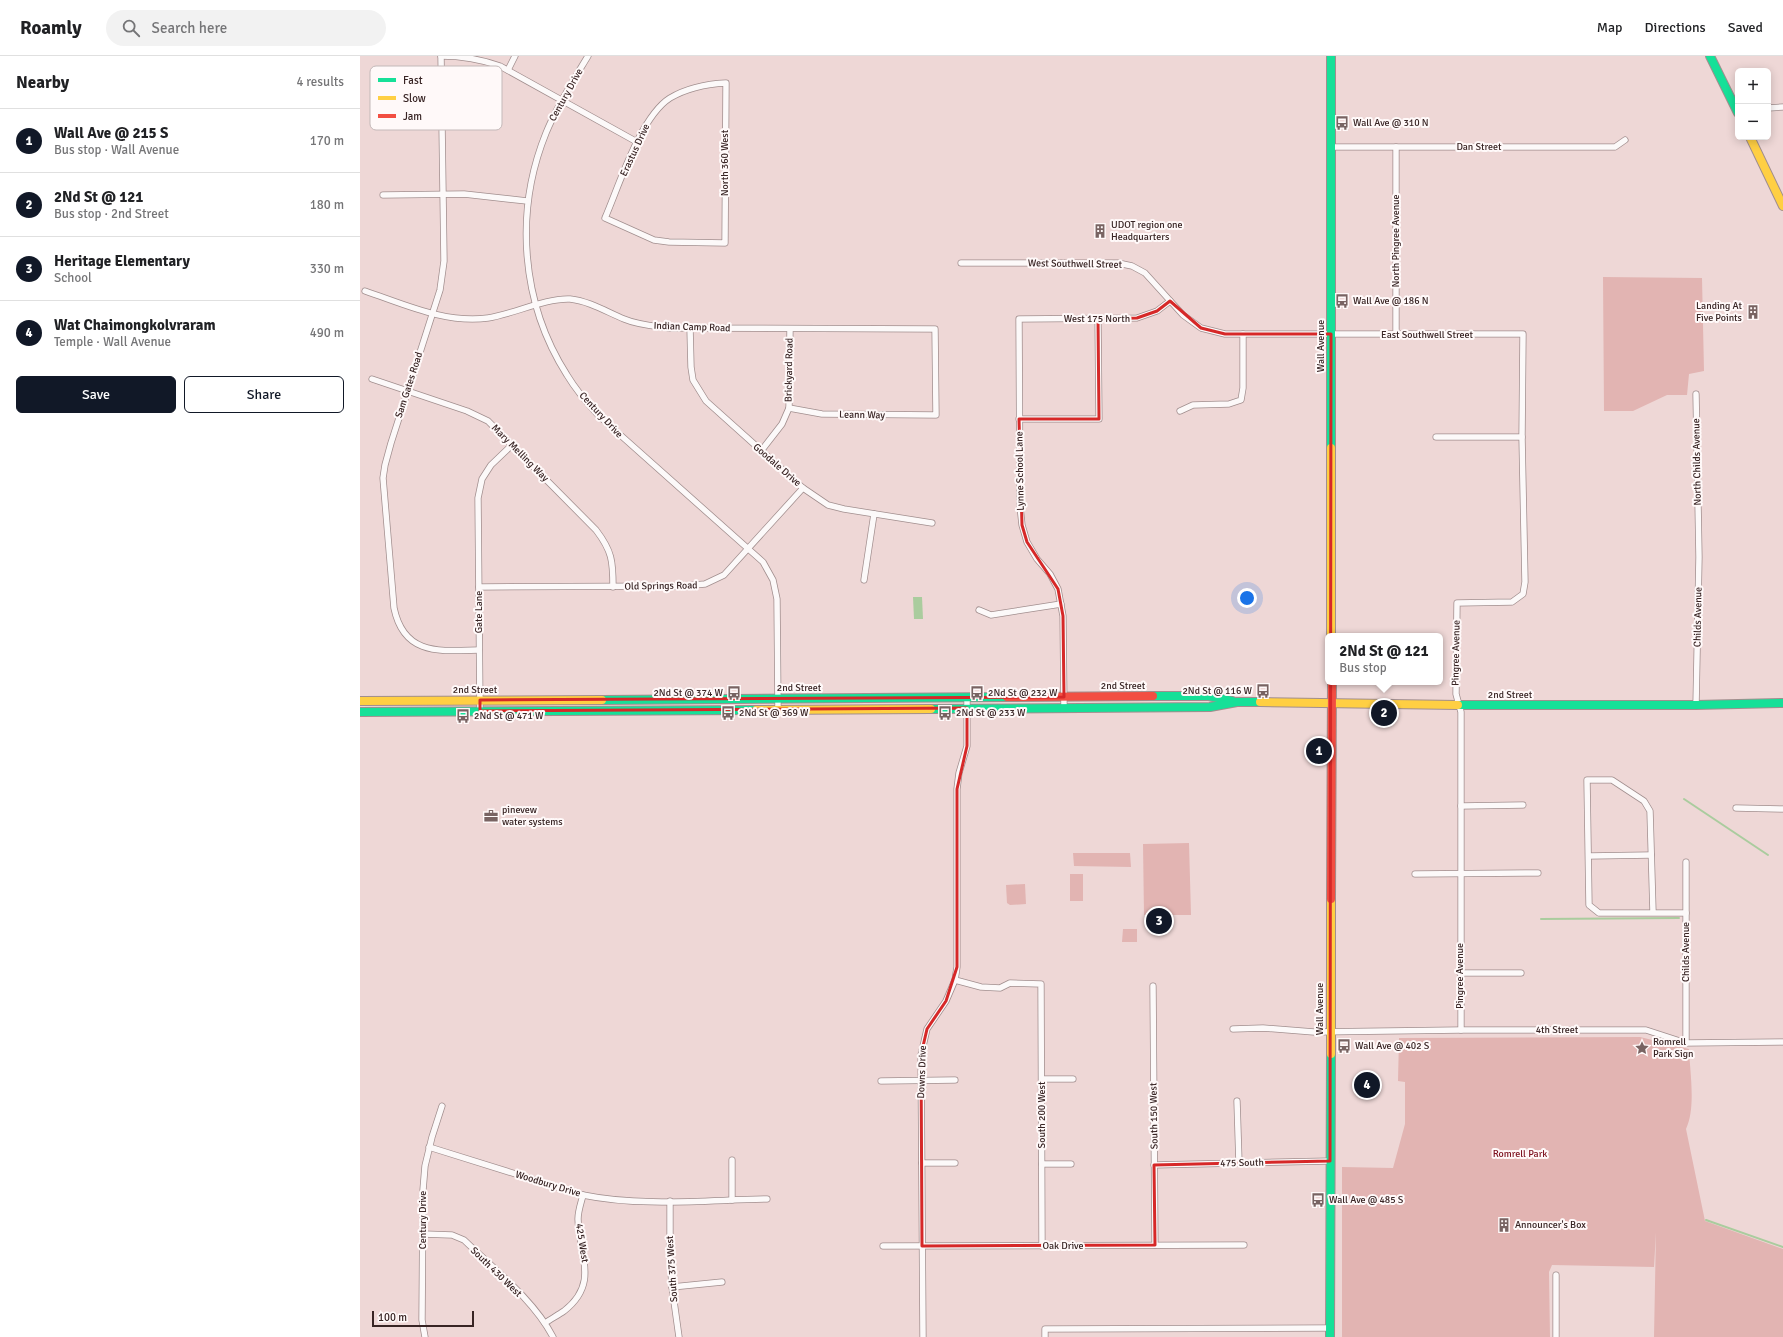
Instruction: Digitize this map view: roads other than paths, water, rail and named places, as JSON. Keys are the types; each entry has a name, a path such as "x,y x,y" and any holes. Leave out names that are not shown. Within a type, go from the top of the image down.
{"main road":[{"name":"Wall Avenue","path":"1331,56 1331,633"},
{"path":"1710,56 1735,106"},
{"path":"1751,140 1783,206"},
{"name":"Wall Avenue","path":"1330,1337 1332,685"},
{"name":"2nd Street","path":"360,701 1209,696 1236,702"},
{"name":"2nd Street","path":"360,712 1210,707 1236,702 1696,705 1783,703"}],"street":[{"path":"441,56 466,57 484,60 498,66"},
{"name":"Sam Gates Road","path":"441,56 441,66"},
{"path":"508,70 515,56"},
{"name":"Century Drive","path":"588,56 561,101 548,128 539,153 527,200 526,245 528,274 536,306 550,343 566,375 598,416 763,562 773,580 777,599 778,709"},
{"path":"502,68 637,142"},
{"name":"Erastus Drive","path":"605,218 637,142 655,111 669,99 699,87 726,83"},
{"name":"North 360 West","path":"605,218 654,240 669,242 725,243 726,83"},
{"path":"1771,108 1783,108"},
{"name":"Sam Gates Road","path":"443,130 444,194 443,276 385,465 383,478 397,620 402,632 413,642 429,649 479,650"},
{"name":"Dan Street","path":"1330,147 1615,147 1625,140"},
{"name":"North Pingree Avenue","path":"1396,147 1396,335"},
{"path":"383,195 482,194 527,200"},
{"name":"West Southwell Street","path":"960,263 1118,263 1132,266 1145,273 1183,315 1201,328 1225,334 1331,334"},
{"name":"Indian Camp Road","path":"365,291 432,313 460,319 476,320 489,318 556,300 568,299 580,300 626,320 646,325 669,328 935,329 936,415"},
{"name":"West 175 North","path":"1019,319 1137,318 1157,311 1170,301"},
{"name":"Lynne School Lane","path":"1019,319 1020,506 1022,525 1028,542 1037,559 1050,574 1058,589 1063,616 1064,708"},
{"path":"1019,419 1099,419 1098,319"},
{"name":"Goodale Drive","path":"690,328 691,367 693,380 699,390 714,410 803,488 828,505 932,523"},
{"name":"Brickyard Road","path":"761,450 782,424 789,408 790,329"},
{"path":"1180,411 1193,405 1228,404 1241,400 1243,388 1243,334"},
{"name":"East Southwell Street","path":"1331,334 1523,334"},
{"name":"Pingree Avenue","path":"1461,1030 1461,712 1456,694 1457,603 1512,602 1522,594 1525,582 1522,437 1523,334"},
{"name":"Mary Melling Way","path":"372,379 478,415 488,421 587,520 607,545 612,558 613,587"},
{"name":"North Childs Avenue","path":"1696,394 1698,530"},
{"name":"Leann Way","path":"789,408 822,414 936,415"},
{"path":"1436,437 1522,437"},
{"name":"Gate Lane","path":"480,711 478,498 482,479 491,465 512,445"},
{"name":"Old Springs Road","path":"479,587 613,587 684,586 705,584 724,575 803,488"},
{"path":"864,580 874,514"},
{"name":"Childs Avenue","path":"1696,705 1698,530"},
{"path":"979,610 991,615 1061,604"},
{"name":"Downs Drive","path":"923,1337 921,1056 927,1029 946,1001 955,980 957,967 957,788 959,773 967,746 967,697"},
{"path":"1653,912 1650,811 1644,801 1612,780 1587,780 1589,905 1599,913 1686,913"},
{"path":"1461,806 1524,805"},
{"path":"1736,808 1783,809"},
{"path":"1589,856 1651,855"},
{"name":"Childs Avenue","path":"1686,862 1686,1043"},
{"path":"1415,874 1538,873"},
{"path":"1460,973 1521,973"},
{"name":"South 200 West","path":"955,980 981,986 1000,988 1010,983 1041,984 1042,1246"},
{"name":"South 150 West","path":"1153,986 1155,1245"},
{"name":"4th Street","path":"1233,1029 1263,1028 1330,1032 1646,1030 1686,1043 1783,1042"},
{"path":"1042,1079 1073,1079"},
{"path":"881,1081 955,1080"},
{"path":"1237,1101 1239,1163"},
{"name":"Century Drive","path":"425,1337 422,1320 423,1190 430,1147 442,1106"},
{"name":"Woodbury Drive","path":"430,1147 583,1195 607,1200 670,1201 767,1199"},
{"path":"732,1160 732,1200"},
{"name":"475 South","path":"1154,1164 1330,1161"},
{"path":"922,1163 955,1163"},
{"path":"1042,1164 1071,1164"},
{"name":"425 West","path":"545,1322 564,1311 573,1302 580,1291 585,1278 586,1267 578,1220 583,1195"},
{"name":"South 375 West","path":"670,1201 670,1256 672,1287 679,1337"},
{"name":"South 430 West","path":"423,1234 452,1235 464,1240 522,1297 545,1322 553,1337"},
{"name":"Oak Drive","path":"883,1246 1244,1245"},
{"path":"1556,1275 1556,1337"},
{"path":"672,1287 722,1282"},
{"path":"1044,1337 1045,1329 1330,1328"}],"waterway":[{"path":"1684,799 1768,855"},
{"path":"1541,919 1679,918"},
{"path":"1706,1220 1783,1247"}],"place":[{"name":"Wall Ave @ 310 N","path":"1342,123"},
{"name":"UDOT region one Headquarters","path":"1100,231"},
{"name":"Wall Ave @ 186 N","path":"1342,301"},
{"name":"Landing At Five Points","path":"1753,312"},
{"name":"2Nd St @ 116 W","path":"1263,691"},
{"name":"2Nd St @ 374 W","path":"734,693"},
{"name":"2Nd St @ 232 W","path":"977,693"},
{"name":"2Nd St @ 369 W","path":"728,713"},
{"name":"2Nd St @ 233 W","path":"945,713"},
{"name":"2Nd St @ 121","path":"1384,713"},
{"name":"2Nd St @ 471 W","path":"463,716"},
{"name":"Wall Ave @ 215 S","path":"1319,751"},
{"name":"pinevew water systems","path":"491,816"},
{"name":"Heritage Elementary","path":"1159,921"},
{"name":"Wall Ave @ 402 S","path":"1344,1046"},
{"name":"Romrell Park Sign","path":"1642,1048"},
{"name":"Wat Chaimongkolvraram","path":"1367,1085"},
{"name":"Wall Ave @ 485 S","path":"1318,1200"},
{"name":"Announcer's Box","path":"1504,1225"}],"park label":[{"name":"Romrell Park","path":"1520,1154"}]}
